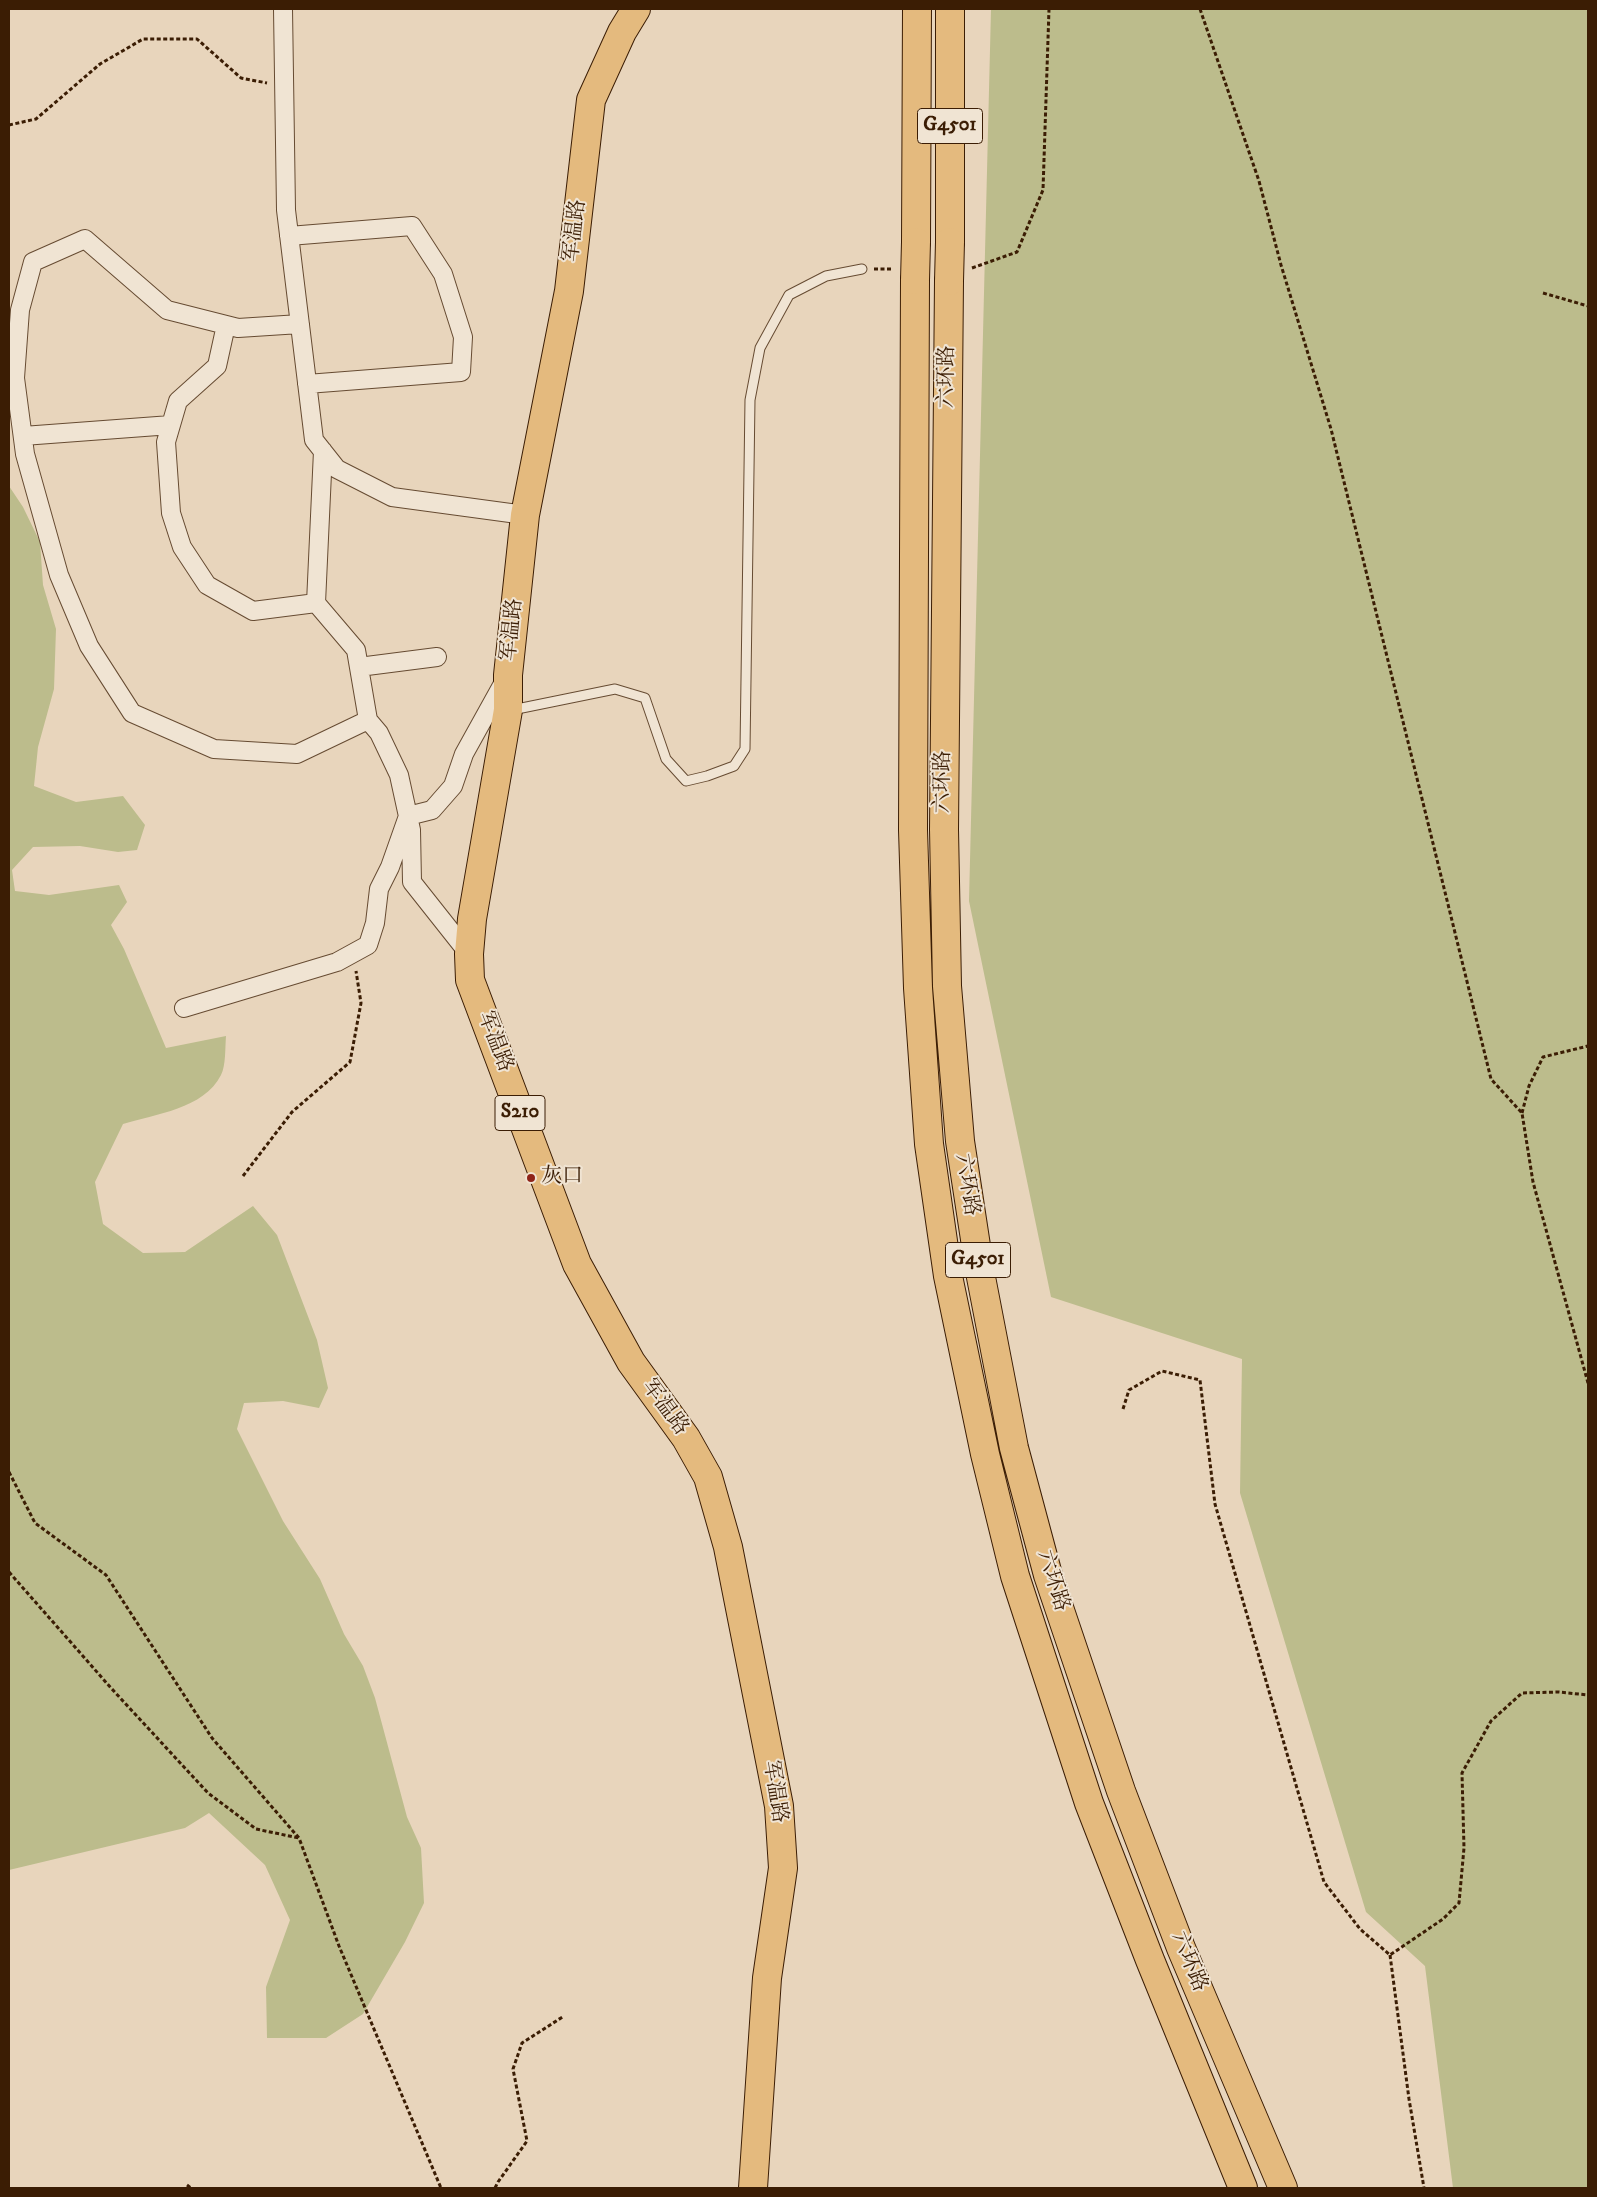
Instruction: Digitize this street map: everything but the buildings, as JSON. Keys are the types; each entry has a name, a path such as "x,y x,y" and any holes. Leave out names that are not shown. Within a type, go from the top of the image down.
{"main road":[{"name":"军温路","path":"636,9 622,32 591,100 569,291 525,515 508,675 508,710 472,919 469,954 470,980 577,1264 631,1362 686,1438 708,1477 728,1547 779,1806 783,1868 767,1978 753,2188"},
{"name":"G4501","path":"909,274 916,242 917,9"},
{"name":"G4501","path":"950,9 950,242 960,275"},
{"name":"六环路","path":"909,274 913,830 918,988 929,1144 948,1276 985,1454 1015,1576 1089,1803 1243,2188"},
{"name":"六环路","path":"960,275 944,829 947,986 960,1141 980,1272 1014,1448 1048,1575 1121,1792 1181,1948 1284,2188"}],"street":[{"path":"283,9 286,210 314,440 337,469 392,497 525,515"},
{"path":"289,236 412,226 443,274 463,337 461,372 307,384"},
{"path":"300,324 238,328 167,310 85,239 33,262 20,310 15,378 25,454 59,575 89,646 132,713 214,749 297,754 368,720"},
{"path":"226,325 217,366 178,401 166,442 171,514 182,547 207,585 252,612 316,603"},
{"path":"22,436 171,425"},
{"path":"323,451 316,603 356,650 368,720 379,733 399,776 411,830 412,882 469,954"},
{"path":"359,667 437,657"},
{"path":"408,816 432,810 453,786 464,754 508,675"},
{"path":"184,1008 337,962 368,945 375,923 379,888 390,867 408,816"}],"lane":[{"path":"508,710 615,689 645,698 666,759 686,781 734,766 745,750 750,400 760,348 789,295 826,276 862,269"}],"path":[{"path":"960,275 1017,252 1043,190 1049,9"},
{"path":"1200,9 1259,181 1281,265 1331,429 1491,1079 1522,1114"},
{"path":"9,125 36,119 100,64 143,39 197,39 241,78 284,85"},
{"path":"862,269 909,274"},
{"path":"1542,293 1588,306"},
{"path":"243,1176 292,1112 350,1062 361,1003 353,953"},
{"path":"1588,1046 1543,1057 1529,1086 1522,1114 1532,1182 1588,1383"},
{"path":"1123,1409 1129,1390 1162,1371 1200,1380 1214,1504 1324,1882 1360,1929 1390,1955 1409,2099 1424,2188"},
{"path":"9,1472 34,1523 106,1575 212,1738 299,1838 338,1946 441,2188"},
{"path":"9,1572 111,1688 208,1793 256,1829 299,1838"},
{"path":"1390,1955 1443,1919 1459,1903 1464,1848 1462,1774 1491,1721 1522,1693 1559,1692 1588,1695"},
{"path":"495,2188 527,2141 513,2069 522,2043 564,2016"},
{"path":"187,2185 191,2188"}],"green space":[{"path":"991,9 1588,9 1588,2188 1453,2188 1425,1966 1366,1912 1240,1493 1242,1359 1051,1297 969,901"},
{"path":"9,486 23,507 40,542 43,585 56,629 54,689 38,747 34,786 76,802 123,796 145,825 137,850 118,852 80,846 33,847 12,870 15,891 49,895 119,885 127,902 111,925 124,949 166,1048 226,1036 223,1071 213,1086 203,1096 191,1103 164,1113 123,1124 95,1182 103,1224 143,1253 185,1252 253,1206 277,1235 317,1340 328,1388 319,1408 283,1401 244,1403 237,1429 283,1521 320,1579 344,1634 363,1666 375,1698 407,1817 421,1848 424,1903 405,1942 363,2014 326,2038 267,2038 266,1987 290,1920 265,1865 209,1813 185,1828 9,1870"}],"place":[{"name":"灰口","path":"531,1178"}]}
